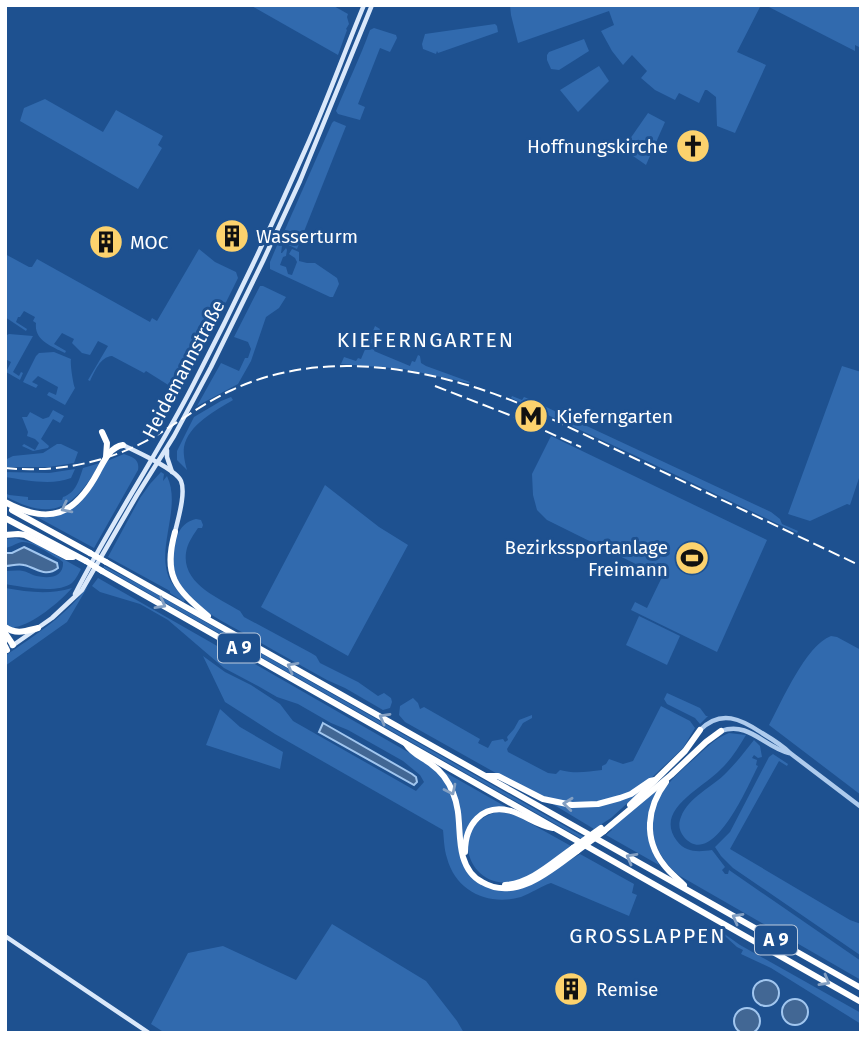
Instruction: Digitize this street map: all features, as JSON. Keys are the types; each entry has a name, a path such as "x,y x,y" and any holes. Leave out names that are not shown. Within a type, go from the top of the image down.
{"highway":[{"path":"102,432 107,443 105,459"},
{"path":"5,504 42,515 65,510 79,501 105,459 116,446 123,444"},
{"name":"A 9","path":"5,504 861,988"},
{"name":"A 9","path":"5,518 82,559 861,1002"},
{"path":"175,532 169,558 175,582 214,622"},
{"path":"5,535 25,535 67,556 82,559"},
{"path":"5,627 17,632 38,628"},
{"path":"5,633 8,648"},
{"path":"602,830 685,751 700,730"},
{"path":"405,743 410,751 438,769 449,784 458,805 461,845 470,872 490,887 501,889 514,888 539,877 671,775 721,731"},
{"path":"671,775 653,805 649,821 650,836 663,865 691,892"},
{"path":"486,776 498,776 543,799 572,805 598,804 620,798 656,780"},
{"path":"556,829 541,826 508,810 492,810 479,816 470,826 466,839 467,859 484,880 494,884 512,884 530,877 575,849"}],"main road":[{"name":"Heidemannstraße","path":"74,598 184,400 258,254 306,147 364,5"},
{"name":"Heidemannstraße","path":"8,648 61,611 87,583 191,405 263,261 313,150 372,5"},
{"path":"306,147 313,150"},
{"path":"184,400 191,405"},
{"path":"123,444 157,463"},
{"path":"167,447 172,472 182,486 175,532"},
{"name":"Heidemannstraße","path":"157,463 172,472"},
{"path":"5,936 149,1033"}],"street":[{"path":"700,730 717,719 740,720 784,747 861,807"},
{"path":"721,731 733,728 747,731 790,753"}],"shaded area":[{"path":"250,5 332,5 348,14 349,24 338,55"},
{"path":"510,5 761,5 737,52 766,65 735,133 717,126 716,97 707,90 699,103 679,93 675,100 655,90 641,78 647,71 632,55 623,65 601,31 614,25 609,11 518,43"},
{"path":"765,5 861,5 861,48 855,45 855,51"},
{"path":"495,24 498,32 438,53 437,51 436,54 423,49 425,34"},
{"path":"374,28 396,35 397,38 390,52 380,48 358,104 365,107 360,120 338,114 336,111 340,101 370,30"},
{"path":"584,39 589,51 559,70 551,69 547,60 549,52"},
{"path":"599,66 609,81 578,112 560,90"},
{"path":"45,99 103,132 116,110 163,136 158,145 162,148 138,189 20,121 24,108"},
{"path":"648,113 665,122 646,165 623,149"},
{"path":"334,121 346,126 297,249 280,241"},
{"path":"278,243 282,246 281,253 286,248 287,250 280,265 286,267 288,274 292,275 297,262 289,254 292,249 299,252 299,261 315,263 337,278 339,284 333,297 270,269"},
{"path":"199,249 215,262 236,272 238,278 181,393 146,371 144,373 112,356 101,362 90,381 88,380 108,346 98,341 90,355 82,353 72,343 74,339 62,333 54,344 66,351 65,353 41,338 33,321 35,317 24,311 18,317 16,322 27,329 26,331 5,317 5,254 29,267 32,267 37,259 150,322 152,318 157,321"},
{"path":"260,286 286,297 279,308 266,317 251,361 238,384 197,406 221,363 239,371 245,358 248,358 251,349 248,342 234,337"},
{"path":"375,326 380,329 374,351 410,366 418,355 421,363 426,366 470,382 404,369 341,364 344,357 356,361 361,359"},
{"path":"5,336 33,336 13,372 19,376 23,373 20,380 6,372 11,362 5,359"},
{"path":"54,352 71,359 75,388 65,405 47,395 49,392 56,395 58,387 38,376 32,382 38,385 36,388 23,382 39,353"},
{"path":"842,366 861,372 861,472 850,505 810,521 788,514"},
{"path":"512,396 522,400 524,397 529,399 771,512 782,524 798,531 797,533 511,398"},
{"path":"231,397 233,400 204,419 191,432 184,447 187,470 177,460 177,451 194,417"},
{"path":"53,410 64,416 60,423 53,419 41,439 48,448 33,451 22,446 24,444 35,450 39,443 27,436 22,417 27,417 30,412 43,419 49,417"},
{"name":"Bezirkssportanlage Freimann","path":"551,436 767,540 717,652 631,610 635,602 647,608 662,577 547,520 537,510 532,474"},
{"path":"57,444 78,452 74,463 49,467 5,467 5,460 13,456 43,453"},
{"path":"124,454 137,461 138,470 94,548 37,517 54,517 77,506 107,461"},
{"path":"100,463 82,491 61,506 37,508 5,496 5,493 28,497 28,500 62,500 74,489 83,468"},
{"path":"75,469 71,478 55,482 5,477 5,472 49,473"},
{"path":"161,472 164,474 163,481 167,476 172,501 165,553 166,566 169,578 184,602 170,591 108,557 140,498"},
{"path":"325,485 379,527 408,545 348,656 261,607"},
{"path":"196,519 201,520 203,525 198,528 189,543 186,560 188,570 202,587 240,611 244,617 316,656 320,663 358,682 378,696 384,693 391,698 390,708 383,710 327,680 222,621 191,599 179,581 173,559 181,529"},
{"path":"16,538 36,544 81,569 76,578 72,583 58,588 40,589 5,584 5,571 23,571 48,577 57,575 63,568 63,562 31,544 22,542 5,548 5,539"},
{"path":"24,547 57,563 58,568 45,572 22,564 5,566 5,553 12,553"},
{"path":"104,566 142,586 584,837 582,839"},
{"path":"98,578 427,763 443,778 456,805 465,867 493,889 543,877 580,854 634,884 632,893 637,895 629,916 551,883 521,897 509,899 486,898 475,894 458,880 451,870 445,851 443,830 275,734 225,702 203,656 280,704 293,721 416,791 424,782 420,775 403,761 348,730 298,704 277,697 224,668 168,620 140,604 100,592 92,586"},
{"path":"88,586 67,622 5,666 5,656 60,616"},
{"path":"5,588 47,592 72,588 46,612 12,630 5,624"},
{"path":"639,616 680,636 667,665 626,645"},
{"path":"831,636 861,650 861,795 769,725 804,662 822,641"},
{"path":"667,693 700,708 708,716 700,724 695,718 667,704 664,699"},
{"path":"413,698 420,709 424,707 480,739 478,743 488,748 492,741 508,740 507,737 519,720 532,715 532,718 523,723 507,749 508,752 548,773 556,774 560,770 602,770 602,766 609,759 623,764 633,761 661,706 690,721 695,728 683,748 645,784 630,792 598,802 554,801 519,786 405,722 399,715 400,706"},
{"path":"220,709 240,727 283,752 280,769 206,745"},
{"path":"323,723 412,774 417,782 414,785 319,732"},
{"path":"729,733 746,735 724,766 683,801 671,819 671,830 677,841 689,850 712,850 725,867 722,870 725,874 728,874 729,870 861,961 861,980 680,876 670,867 657,847 652,825 658,801 664,790 678,773 706,748"},
{"path":"754,740 760,746 762,757 754,755 752,758 757,760 758,766 728,821 707,843 695,844 684,837 679,825 684,810 727,772"},
{"path":"773,754 788,764 787,766 779,761 730,849 861,924 860,955 733,868 715,847 730,832"},
{"path":"443,771 508,808 483,814 472,821 463,844 462,819"},
{"path":"644,788 611,818 594,829 551,803 592,806"},
{"path":"658,789 651,804 647,827 649,843 659,865 606,835"},
{"path":"497,812 519,817 571,846 522,879 499,882 485,877 470,856 468,843 472,830 481,819"},
{"path":"332,924 426,981 464,1033 165,1033 151,1024 188,953 223,946 296,980"},
{"path":"716,928 740,945 861,1013 861,1024 771,968 741,954 743,950"},
{"path":"766,980 775,984 779,993 775,1002 766,1006 757,1002 753,993 757,984"},
{"path":"795,999 804,1003 808,1012 804,1021 795,1025 786,1021 782,1012 786,1003"},
{"path":"747,1008 756,1012 760,1021 756,1030 747,1034 738,1030 734,1021 738,1012"}],"railway":[{"path":"5,468 61,467 116,454 150,439 221,395 266,377 302,369 375,367 449,380 518,403 861,566"},
{"path":"435,386 581,447"}],"place":[{"name":"Hoffnungskirche","path":"693,146"},
{"name":"Wasserturm","path":"232,236"},
{"name":"MOC","path":"106,242"},
{"name":"Kieferngarten","path":"531,416"},
{"name":"Bezirkssportanlage Freimann","path":"692,558"},
{"name":"Remise","path":"571,989"}],"district":[{"name":"KIEFERNGARTEN","path":"426,340"},
{"name":"GROSSLAPPEN","path":"648,936"}]}
